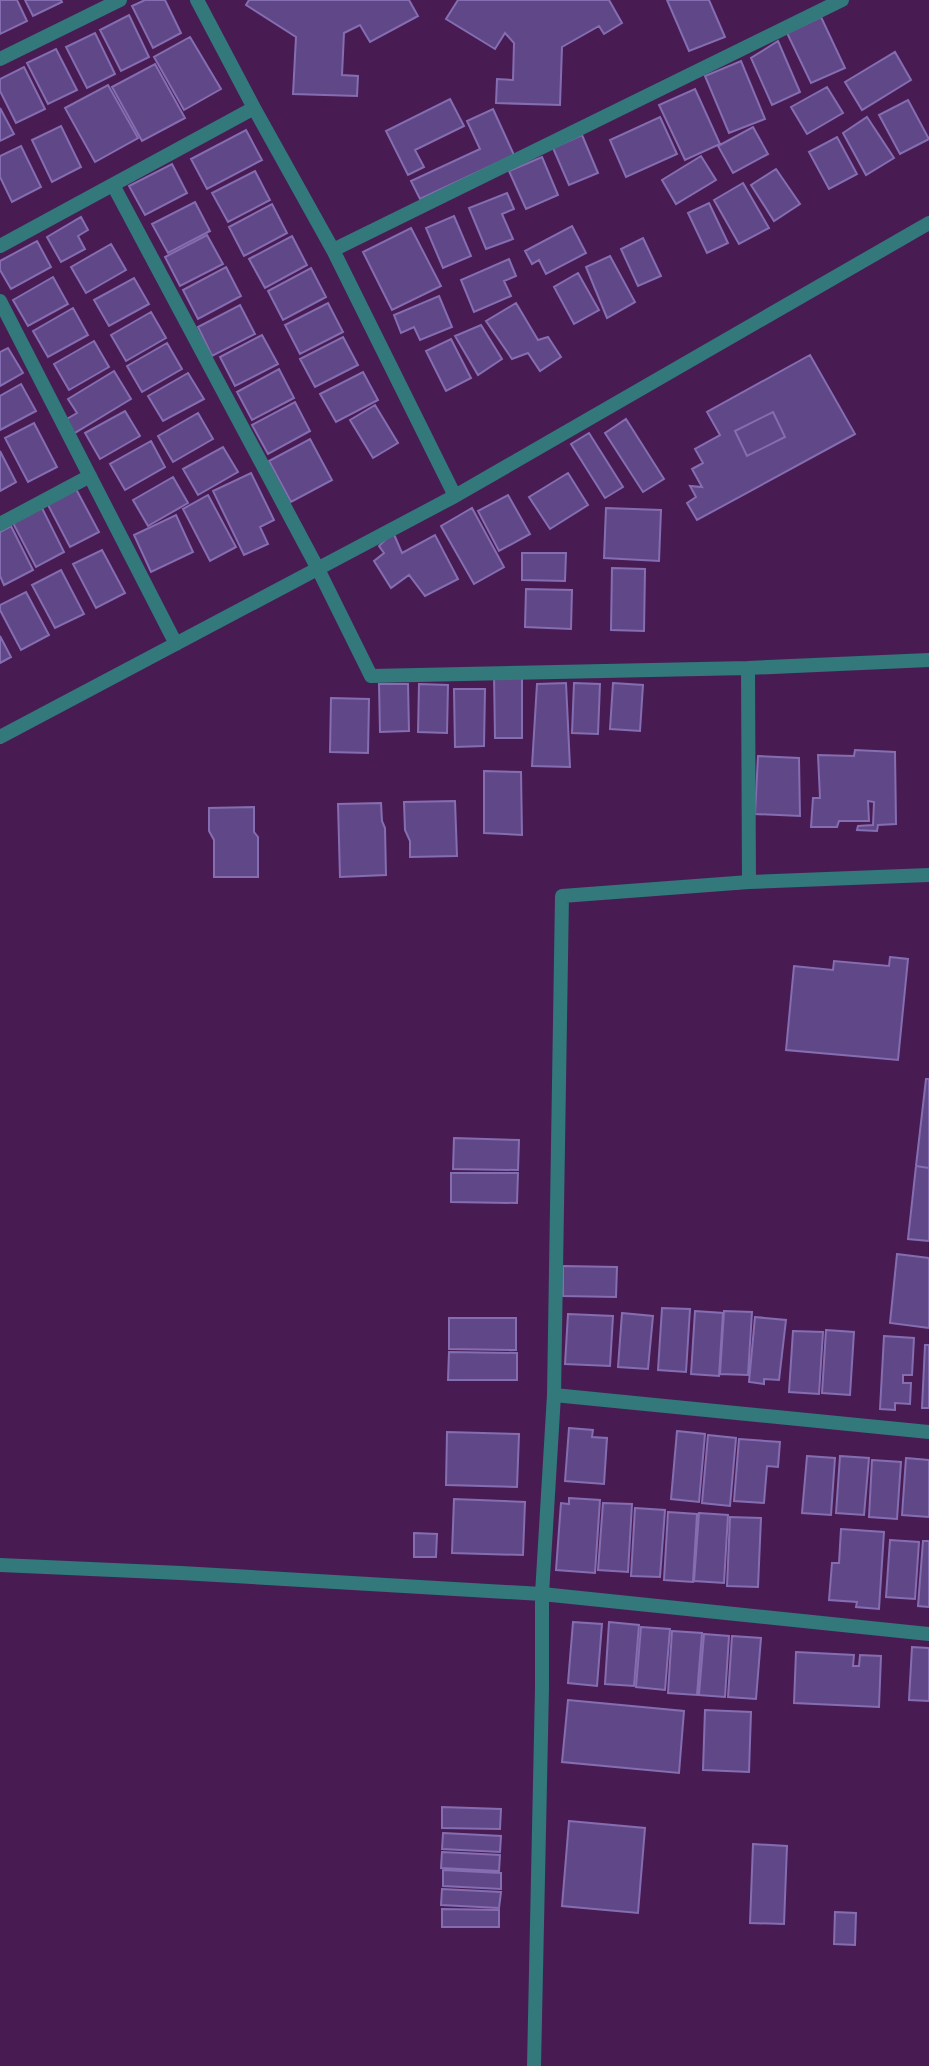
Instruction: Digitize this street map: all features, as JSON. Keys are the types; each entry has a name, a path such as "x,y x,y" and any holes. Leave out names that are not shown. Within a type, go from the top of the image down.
{"street":[{"path":"0,60 120,0"},
{"path":"197,0 333,250 455,496"},
{"path":"333,250 842,0"},
{"path":"0,246 254,108"},
{"path":"113,185 318,569 371,676 748,668 929,660"},
{"path":"0,737 455,496 929,223"},
{"path":"0,301 176,644"},
{"path":"0,524 90,476"},
{"path":"748,668 749,882"},
{"path":"534,2066 542,1594 554,1395 562,896 749,882 929,875"},
{"path":"554,1395 929,1432"},
{"path":"0,1565 542,1594 929,1634"}],"building":[{"path":"0,0 17,0 27,21 0,34"},
{"path":"25,0 61,0 62,2 33,16"},
{"path":"145,0 165,0 181,33 153,48 132,6"},
{"path":"249,0 409,0 418,16 370,42 360,25 344,33 342,75 358,76 357,96 293,94 296,37 246,5"},
{"path":"458,0 609,0 622,23 604,34 599,26 562,47 560,105 496,103 497,79 513,80 514,43 505,33 495,49 446,19"},
{"path":"667,0 709,0 725,37 689,51"},
{"path":"129,15 149,57 121,71 100,30"},
{"path":"821,17 845,68 811,83 787,33"},
{"path":"95,33 115,74 87,88 66,47"},
{"path":"190,37 221,89 184,110 154,57"},
{"path":"778,41 800,92 772,105 751,58"},
{"path":"56,49 77,90 48,104 27,63"},
{"path":"895,52 911,80 862,110 845,82"},
{"path":"741,61 765,119 729,133 705,76"},
{"path":"155,64 185,118 142,141 112,87"},
{"path":"24,67 45,109 16,123 0,91 0,79"},
{"path":"108,85 138,138 95,162 65,108"},
{"path":"827,87 843,113 807,134 791,107"},
{"path":"695,89 720,144 685,160 659,105"},
{"path":"450,99 464,126 415,150 424,167 408,175 386,131"},
{"path":"908,100 929,139 900,154 879,115"},
{"path":"0,108 14,134 0,141"},
{"path":"493,109 514,155 420,199 411,181 480,149 467,121"},
{"path":"660,117 677,154 626,177 610,140"},
{"path":"867,117 894,158 866,175 843,133"},
{"path":"61,126 81,167 52,182 32,140"},
{"path":"753,127 768,154 733,173 718,146"},
{"path":"246,130 262,160 207,189 191,159"},
{"path":"582,135 598,173 569,185 553,148"},
{"path":"837,137 857,174 829,189 809,152"},
{"path":"21,146 41,187 12,202 0,177 0,156"},
{"path":"701,156 716,180 676,204 662,180"},
{"path":"542,157 558,195 526,209 509,171"},
{"path":"172,164 187,193 145,215 129,186"},
{"path":"776,169 800,204 774,221 751,185"},
{"path":"255,171 270,200 228,222 212,193"},
{"path":"743,183 769,228 739,244 714,200"},
{"path":"507,193 514,209 502,214 513,239 486,249 469,208"},
{"path":"195,202 210,231 168,253 152,224"},
{"path":"709,203 728,243 707,253 688,213"},
{"path":"272,204 287,233 244,256 229,227"},
{"path":"454,216 471,256 443,268 426,228"},
{"path":"81,217 88,230 78,236 85,249 61,262 47,237"},
{"path":"572,226 586,253 546,274 539,260 532,264 525,251"},
{"path":"411,228 441,286 392,310 363,252"},
{"path":"207,235 223,264 180,286 165,257"},
{"path":"292,236 307,265 265,288 249,259"},
{"path":"643,238 661,276 638,286 621,249"},
{"path":"37,241 51,267 11,289 0,270 0,261"},
{"path":"111,244 126,270 86,293 71,267"},
{"path":"610,256 635,302 607,318 586,267"},
{"path":"509,259 516,276 504,281 511,296 474,312 461,280"},
{"path":"226,267 241,296 198,319 183,290"},
{"path":"311,268 326,297 283,320 268,291"},
{"path":"578,273 599,310 574,324 554,287"},
{"path":"53,277 68,304 28,326 13,300"},
{"path":"134,278 149,304 109,326 94,300"},
{"path":"439,296 452,327 420,340 414,327 401,333 394,315"},
{"path":"328,303 343,332 300,354 285,325"},
{"path":"516,303 538,340 548,337 561,357 540,371 528,353 512,359 486,321"},
{"path":"240,305 255,334 212,356 198,327"},
{"path":"73,308 88,335 48,357 33,331"},
{"path":"151,312 166,338 126,361 111,335"},
{"path":"481,325 502,359 478,375 455,336"},
{"path":"262,335 278,364 235,386 220,357"},
{"path":"343,337 358,365 315,387 300,359"},
{"path":"451,339 471,378 446,391 426,351"},
{"path":"94,341 109,367 69,390 54,364"},
{"path":"167,343 182,369 142,392 127,366"},
{"path":"8,348 23,373 0,386 0,352"},
{"path":"810,355 855,434 697,520 687,503 696,497 690,486 702,487 692,469 703,463 695,449 720,435 707,412","holes":["773,412 785,437 747,456 735,431"]},
{"path":"279,369 294,398 252,420 237,392"},
{"path":"114,371 131,399 73,434 65,420 77,413 68,399"},
{"path":"363,372 378,400 336,422 320,394"},
{"path":"188,373 204,399 163,421 148,396"},
{"path":"21,384 36,411 0,430 0,396"},
{"path":"295,402 310,431 268,454 252,425"},
{"path":"375,405 398,443 373,458 350,420"},
{"path":"125,411 140,436 100,459 85,433"},
{"path":"773,412 785,437 747,456 735,431"},
{"path":"198,413 213,439 173,462 158,436"},
{"path":"626,419 664,479 643,492 605,433"},
{"path":"34,423 57,467 28,482 5,438"},
{"path":"589,433 623,487 605,498 571,444"},
{"path":"310,439 332,480 291,502 269,461"},
{"path":"151,441 165,467 125,490 110,464"},
{"path":"223,447 238,472 198,495 183,469"},
{"path":"0,451 16,482 0,491"},
{"path":"251,473 274,520 260,527 268,544 244,555 213,491"},
{"path":"568,473 588,505 550,529 529,497"},
{"path":"173,477 188,503 148,526 133,500"},
{"path":"76,489 99,532 70,547 47,503"},
{"path":"208,495 236,547 210,561 183,509"},
{"path":"508,495 530,534 499,551 478,511"},
{"path":"42,508 64,552 36,567 13,523"},
{"path":"472,508 504,567 474,584 441,526"},
{"path":"606,508 661,510 659,561 604,558"},
{"path":"176,515 193,552 151,572 134,535"},
{"path":"11,526 33,570 4,585 0,576 0,532"},
{"path":"393,532 402,553 435,535 458,579 425,596 409,575 391,588 374,561 384,553 379,546"},
{"path":"102,550 125,593 96,608 73,564"},
{"path":"522,553 566,553 565,581 522,580"},
{"path":"612,568 645,569 644,631 611,630"},
{"path":"61,570 84,614 55,628 32,585"},
{"path":"526,589 572,590 571,629 525,627"},
{"path":"26,592 49,635 21,650 0,610 0,605"},
{"path":"0,636 11,657 0,663"},
{"path":"494,674 522,674 522,738 495,738"},
{"path":"566,683 570,767 532,766 537,684"},
{"path":"574,683 600,684 598,734 572,733"},
{"path":"613,683 643,685 640,731 610,729"},
{"path":"379,684 408,684 409,731 380,732"},
{"path":"419,684 448,685 447,733 418,732"},
{"path":"454,689 485,689 484,746 455,747"},
{"path":"331,698 369,699 368,753 330,752"},
{"path":"855,750 895,752 896,824 878,825 877,831 857,830 858,826 873,825 874,802 868,801 869,821 839,821 837,827 811,827 813,798 820,798 818,755 854,756"},
{"path":"758,756 799,758 800,816 755,814"},
{"path":"484,771 521,772 522,835 484,833"},
{"path":"455,801 457,856 410,857 404,802"},
{"path":"381,803 385,828 386,875 340,877 338,804"},
{"path":"254,807 254,832 258,837 258,877 214,877 214,840 209,831 209,808"},
{"path":"890,957 908,959 898,1060 786,1050 794,966 833,970 834,961 889,966"},
{"path":"926,1079 929,1079 929,1168 916,1166"},
{"path":"454,1138 519,1140 518,1170 453,1169"},
{"path":"916,1166 929,1168 929,1241 908,1239"},
{"path":"451,1173 518,1173 517,1203 451,1202"},
{"path":"897,1254 929,1258 929,1328 890,1323"},
{"path":"563,1266 617,1267 616,1297 563,1296"},
{"path":"662,1308 690,1309 686,1372 658,1370"},
{"path":"695,1311 723,1313 719,1376 691,1374"},
{"path":"724,1311 752,1312 748,1375 720,1374"},
{"path":"622,1313 653,1316 648,1369 618,1367"},
{"path":"568,1314 613,1316 610,1366 565,1364"},
{"path":"755,1317 786,1320 779,1380 764,1379 764,1384 749,1382"},
{"path":"449,1318 516,1318 516,1350 449,1349"},
{"path":"826,1330 854,1332 850,1395 822,1393"},
{"path":"793,1331 823,1332 819,1394 789,1392"},
{"path":"884,1336 914,1338 912,1375 903,1375 903,1383 911,1383 910,1404 895,1403 895,1410 880,1409"},
{"path":"925,1345 929,1345 929,1408 922,1408"},
{"path":"449,1352 517,1353 517,1380 448,1380"},
{"path":"569,1428 593,1430 592,1437 607,1438 604,1484 565,1481"},
{"path":"677,1431 705,1434 699,1502 671,1499"},
{"path":"447,1432 519,1434 517,1487 446,1485"},
{"path":"708,1435 736,1438 730,1506 702,1503"},
{"path":"739,1439 780,1442 778,1467 767,1466 764,1503 734,1501"},
{"path":"807,1456 835,1458 831,1515 802,1513"},
{"path":"840,1456 869,1458 864,1515 836,1513"},
{"path":"906,1458 929,1460 929,1517 902,1515"},
{"path":"872,1460 901,1462 897,1519 869,1517"},
{"path":"569,1498 600,1500 595,1573 556,1570 561,1503 569,1504"},
{"path":"454,1499 525,1502 523,1555 452,1553"},
{"path":"603,1503 632,1504 628,1572 598,1570"},
{"path":"635,1508 665,1510 660,1577 631,1576"},
{"path":"668,1512 697,1514 693,1582 664,1580"},
{"path":"699,1513 728,1515 724,1583 694,1581"},
{"path":"730,1517 761,1518 758,1587 727,1586"},
{"path":"841,1529 884,1532 879,1609 856,1607 857,1602 829,1600 832,1563 839,1563"},
{"path":"414,1533 437,1534 436,1557 414,1557"},
{"path":"890,1540 919,1542 915,1599 886,1597"},
{"path":"923,1541 929,1541 929,1607 918,1606"},
{"path":"573,1622 602,1624 597,1686 568,1683"},
{"path":"609,1622 639,1625 634,1686 605,1684"},
{"path":"641,1627 670,1629 665,1690 636,1687"},
{"path":"672,1631 702,1633 697,1695 668,1693"},
{"path":"704,1634 729,1636 725,1697 699,1695"},
{"path":"732,1636 761,1638 756,1699 728,1697"},
{"path":"912,1647 929,1648 929,1701 909,1700"},
{"path":"796,1652 854,1655 853,1666 859,1666 860,1655 881,1656 879,1707 794,1703"},
{"path":"568,1700 684,1711 679,1773 562,1762"},
{"path":"705,1710 751,1712 749,1772 703,1770"},
{"path":"442,1807 501,1809 500,1829 442,1828"},
{"path":"569,1821 645,1828 638,1913 562,1906"},
{"path":"443,1833 501,1836 500,1852 442,1849"},
{"path":"753,1844 787,1846 784,1924 750,1923"},
{"path":"442,1852 500,1855 499,1871 441,1868"},
{"path":"443,1870 501,1873 501,1889 443,1886"},
{"path":"442,1889 501,1892 499,1908 441,1905"},
{"path":"442,1909 499,1910 499,1927 442,1927"},
{"path":"835,1912 856,1913 855,1945 834,1944"}]}
